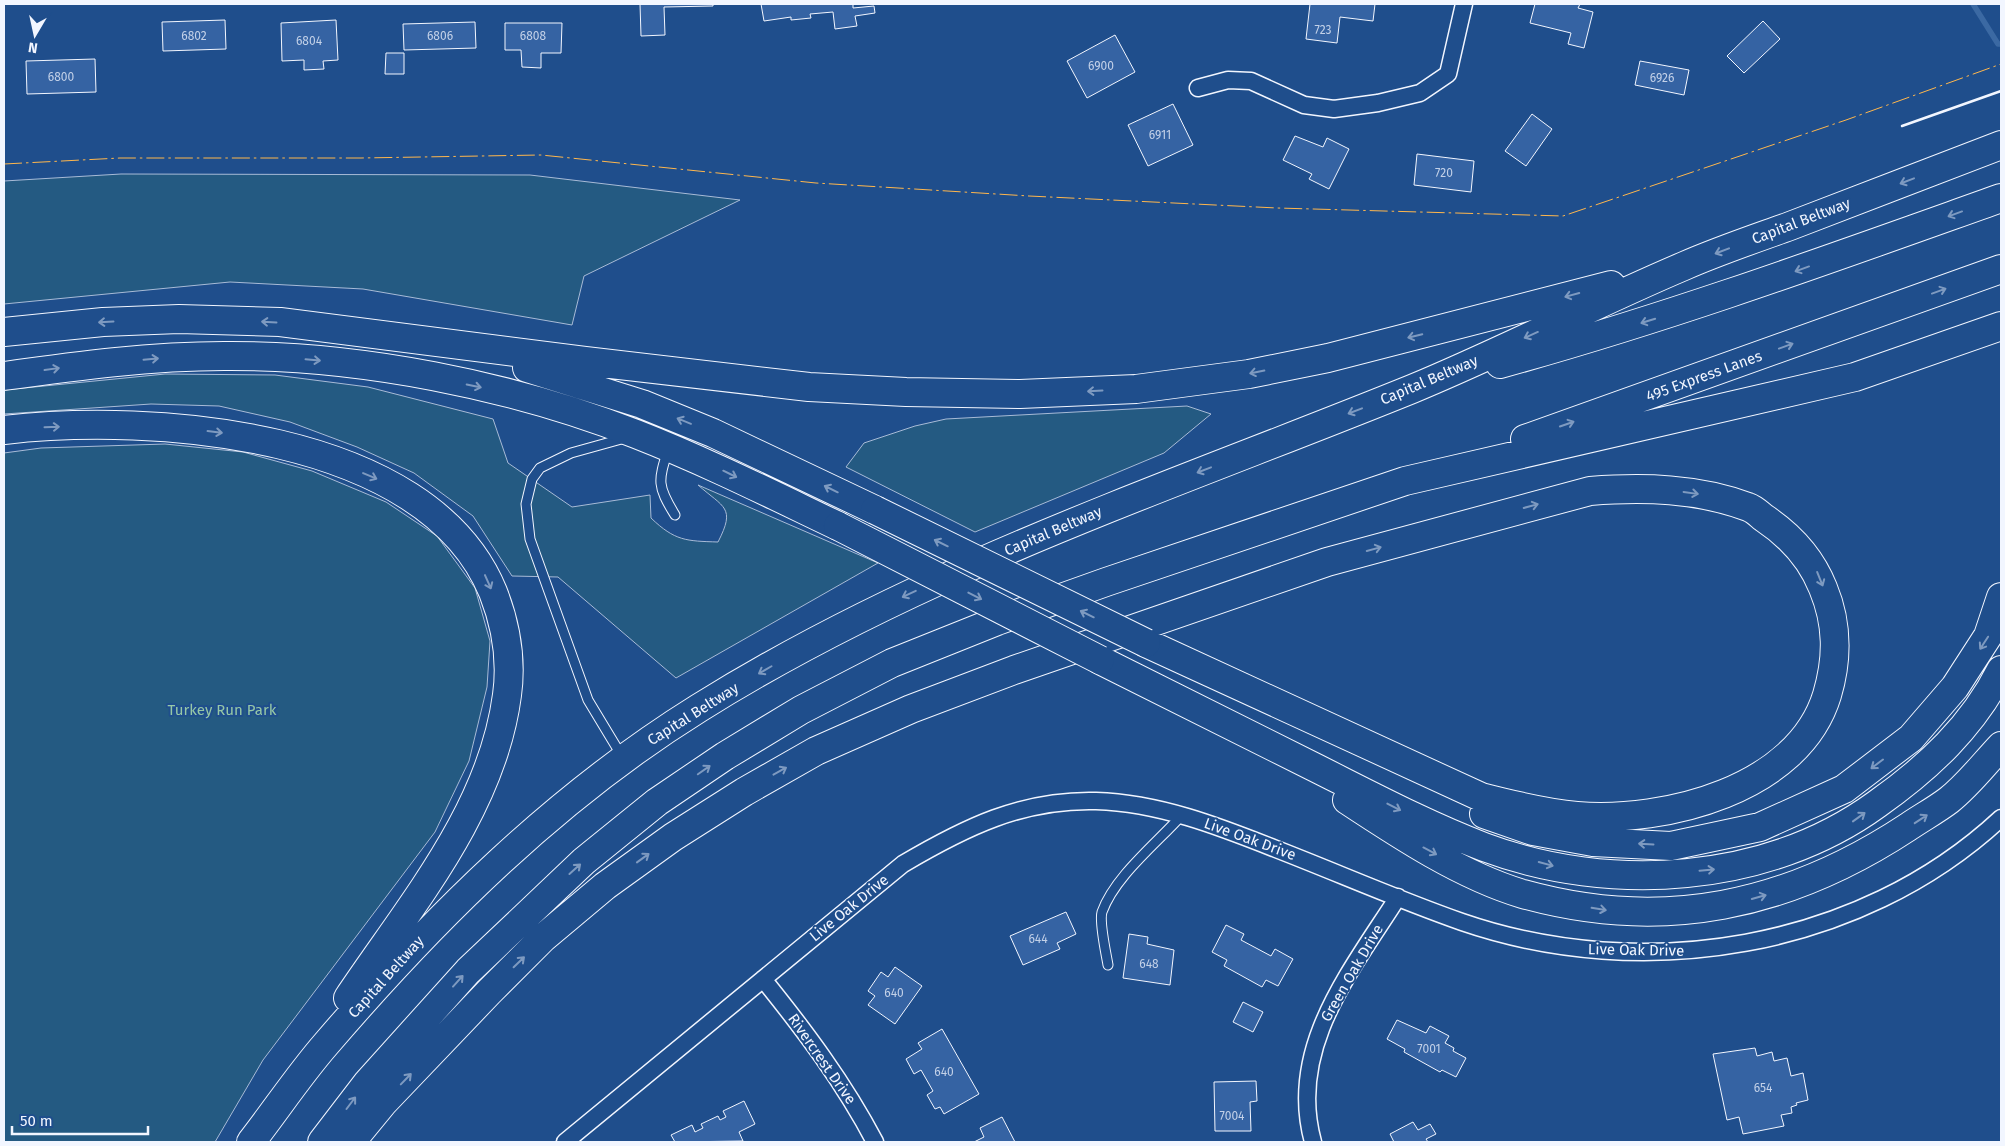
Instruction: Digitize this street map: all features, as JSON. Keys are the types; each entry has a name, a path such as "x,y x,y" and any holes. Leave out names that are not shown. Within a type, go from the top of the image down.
{"highway":[{"name":"Capital Beltway","path":"250,1142 322,1048 436,922 554,814 624,760 698,708 786,658 905,595 1103,510 1417,387 1687,265 2001,145"},
{"path":"1417,387 1581,342 1715,300 2001,198"},
{"path":"4,332 103,322 236,320 323,326 404,338 809,387 906,392 1020,394 1136,389 1249,374 1328,358 1687,265"},
{"name":"495 Express Lanes","path":"1405,481 2001,269"},
{"path":"322,1142 368,1082 468,971 584,861 650,808 725,756 801,710 892,664 997,621 1405,481 1855,377 2001,326"},
{"path":"404,338 500,360 642,404 713,433 1146,643 1473,810 1533,831 1593,842 1671,846 1760,827 1844,789 1911,738 1955,687 1988,636 2001,597"},
{"path":"4,376 83,365 159,358 224,356 342,362 397,370 491,390 563,409 637,434 668,447 838,526 1406,813 1485,847 1554,866 1634,876 1722,869 1779,855 1852,822 1913,778 1956,737 1990,691 2001,670"},
{"path":"4,430 77,426 146,426 196,430 240,435 337,462 383,482 421,503 445,523 467,545 487,577 499,606 506,634 509,662 508,694 501,728 485,777 471,811 426,882 250,1142"},
{"path":"351,1142 383,1103 488,992 543,938 605,886 673,837 744,792 816,751 911,709 1014,670 1327,562 1590,490 1635,488 1694,492 1750,507 1787,534 1816,569 1832,610 1836,645 1832,677 1824,706 1810,729 1795,748 1774,768 1731,790 1679,808 1634,814 1578,816 1527,808 1481,797 1146,643"},
{"path":"1100,660 1307,775 1399,834 1471,873 1522,893 1574,905 1613,911 1660,913 1714,907 1758,898 1833,871 1875,849 1949,800 2001,746"}],"street":[{"path":"1198,88 1228,80 1251,81 1304,104 1334,109 1420,93 1448,74 1463,8"},
{"name":"Live Oak Drive","path":"565,1142 903,864 946,839 989,820 1029,808 1094,801 1128,804 1182,815 1246,837 1462,922 1537,942 1598,950 1691,951 1773,938 1817,925 1868,904 1914,881 1952,857 2001,818"},
{"name":"Green Oak Drive","path":"1313,1142 1308,1112 1308,1084 1313,1050 1324,1018 1398,896"},
{"name":"Rivercrest Drive","path":"763,979 810,1037 843,1086 875,1142"}],"lane":[{"path":"624,760 588,700 530,539 526,504 532,479 540,468 571,453 637,434"},
{"path":"668,447 661,470 660,485 675,515"},
{"path":"1108,965 1102,913 1126,872 1155,845 1182,815"}],"green space":[{"path":"121,174 530,175 740,200 584,276 572,325 363,289 230,282 4,304 4,181"},
{"path":"165,374 275,375 368,387 493,419 508,463 572,507 650,495 651,518 659,526 681,538 718,542 726,522 724,509 721,504 698,485 878,563 676,678 558,577 512,576 473,516 414,473 357,447 290,422 219,406 151,404 4,414 4,390"},
{"path":"1187,406 1211,414 1164,453 975,532 846,467 864,443 915,426 946,419"},
{"name":"Turkey Run Park","path":"165,444 243,452 312,471 386,502 437,536 475,588 490,641 487,687 469,761 435,832 263,1060 215,1142 4,1142 4,453 41,448"}],"building":[{"path":"640,4 713,4 713,6 664,7 665,35 641,36"},
{"path":"761,4 853,4 853,8 874,6 875,13 855,16 857,26 835,29 833,12 810,14 811,18 791,20 791,17 764,21"},
{"path":"1310,4 1375,4 1373,21 1340,17 1337,43 1306,39"},
{"path":"1535,4 1580,4 1578,8 1593,12 1584,48 1568,44 1571,33 1530,23"},
{"path":"225,20 226,49 163,51 162,22"},
{"path":"336,20 338,60 323,61 324,69 304,70 304,60 282,61 281,23"},
{"path":"1763,21 1780,39 1744,73 1727,56"},
{"path":"475,22 476,48 404,50 403,24"},
{"path":"505,23 562,23 561,53 541,53 541,68 522,67 521,50 505,50"},
{"path":"1115,35 1135,72 1087,98 1067,61"},
{"path":"386,53 404,53 404,74 385,74"},
{"path":"95,59 96,92 27,94 26,61"},
{"path":"1640,61 1689,70 1684,95 1635,85"},
{"path":"1173,104 1193,145 1148,166 1128,125"},
{"path":"1532,114 1552,129 1526,166 1505,151"},
{"path":"1295,136 1323,147 1327,138 1349,149 1329,189 1309,179 1312,174 1283,160"},
{"path":"1417,154 1474,161 1471,192 1414,185"},
{"path":"1066,912 1076,934 1057,943 1060,949 1023,965 1010,936"},
{"path":"1226,925 1244,934 1241,940 1271,956 1275,949 1293,959 1278,986 1266,980 1262,987 1224,966 1227,960 1212,952"},
{"path":"1129,934 1148,937 1147,944 1174,950 1170,985 1123,978"},
{"path":"895,967 922,986 895,1024 868,1005 875,996 868,991 881,972 888,977"},
{"path":"1243,1002 1263,1012 1253,1032 1233,1022"},
{"path":"1397,1020 1426,1033 1430,1026 1449,1036 1445,1043 1454,1048 1453,1051 1466,1058 1456,1077 1442,1070 1440,1072 1404,1052 1405,1049 1387,1039"},
{"path":"942,1029 979,1094 944,1114 940,1107 935,1109 927,1095 933,1091 921,1070 914,1074 906,1059 922,1049 918,1043"},
{"path":"1755,1048 1757,1056 1772,1052 1774,1061 1787,1058 1791,1076 1803,1073 1808,1100 1796,1103 1797,1105 1791,1107 1792,1113 1781,1115 1784,1126 1743,1134 1739,1117 1727,1120 1713,1054"},
{"path":"1256,1081 1257,1101 1250,1102 1251,1131 1215,1131 1214,1082"},
{"path":"744,1101 755,1124 739,1132 743,1141 675,1142 671,1135 692,1125 695,1132 703,1128 701,1124 718,1116 720,1120 726,1117 723,1111"},
{"path":"1002,1117 1015,1142 974,1142 984,1137 980,1128"},
{"path":"1413,1122 1418,1130 1430,1124 1436,1134 1426,1139 1428,1142 1394,1142 1390,1134"}],"waterway":[{"path":"1973,4 1998,44 2001,44"}],"wall":[{"path":"1902,126 2001,91"}],"power":[{"path":"4,164 120,158 361,158 541,155 816,183 1029,196 1277,208 1563,216 1846,120 2001,64"}]}
